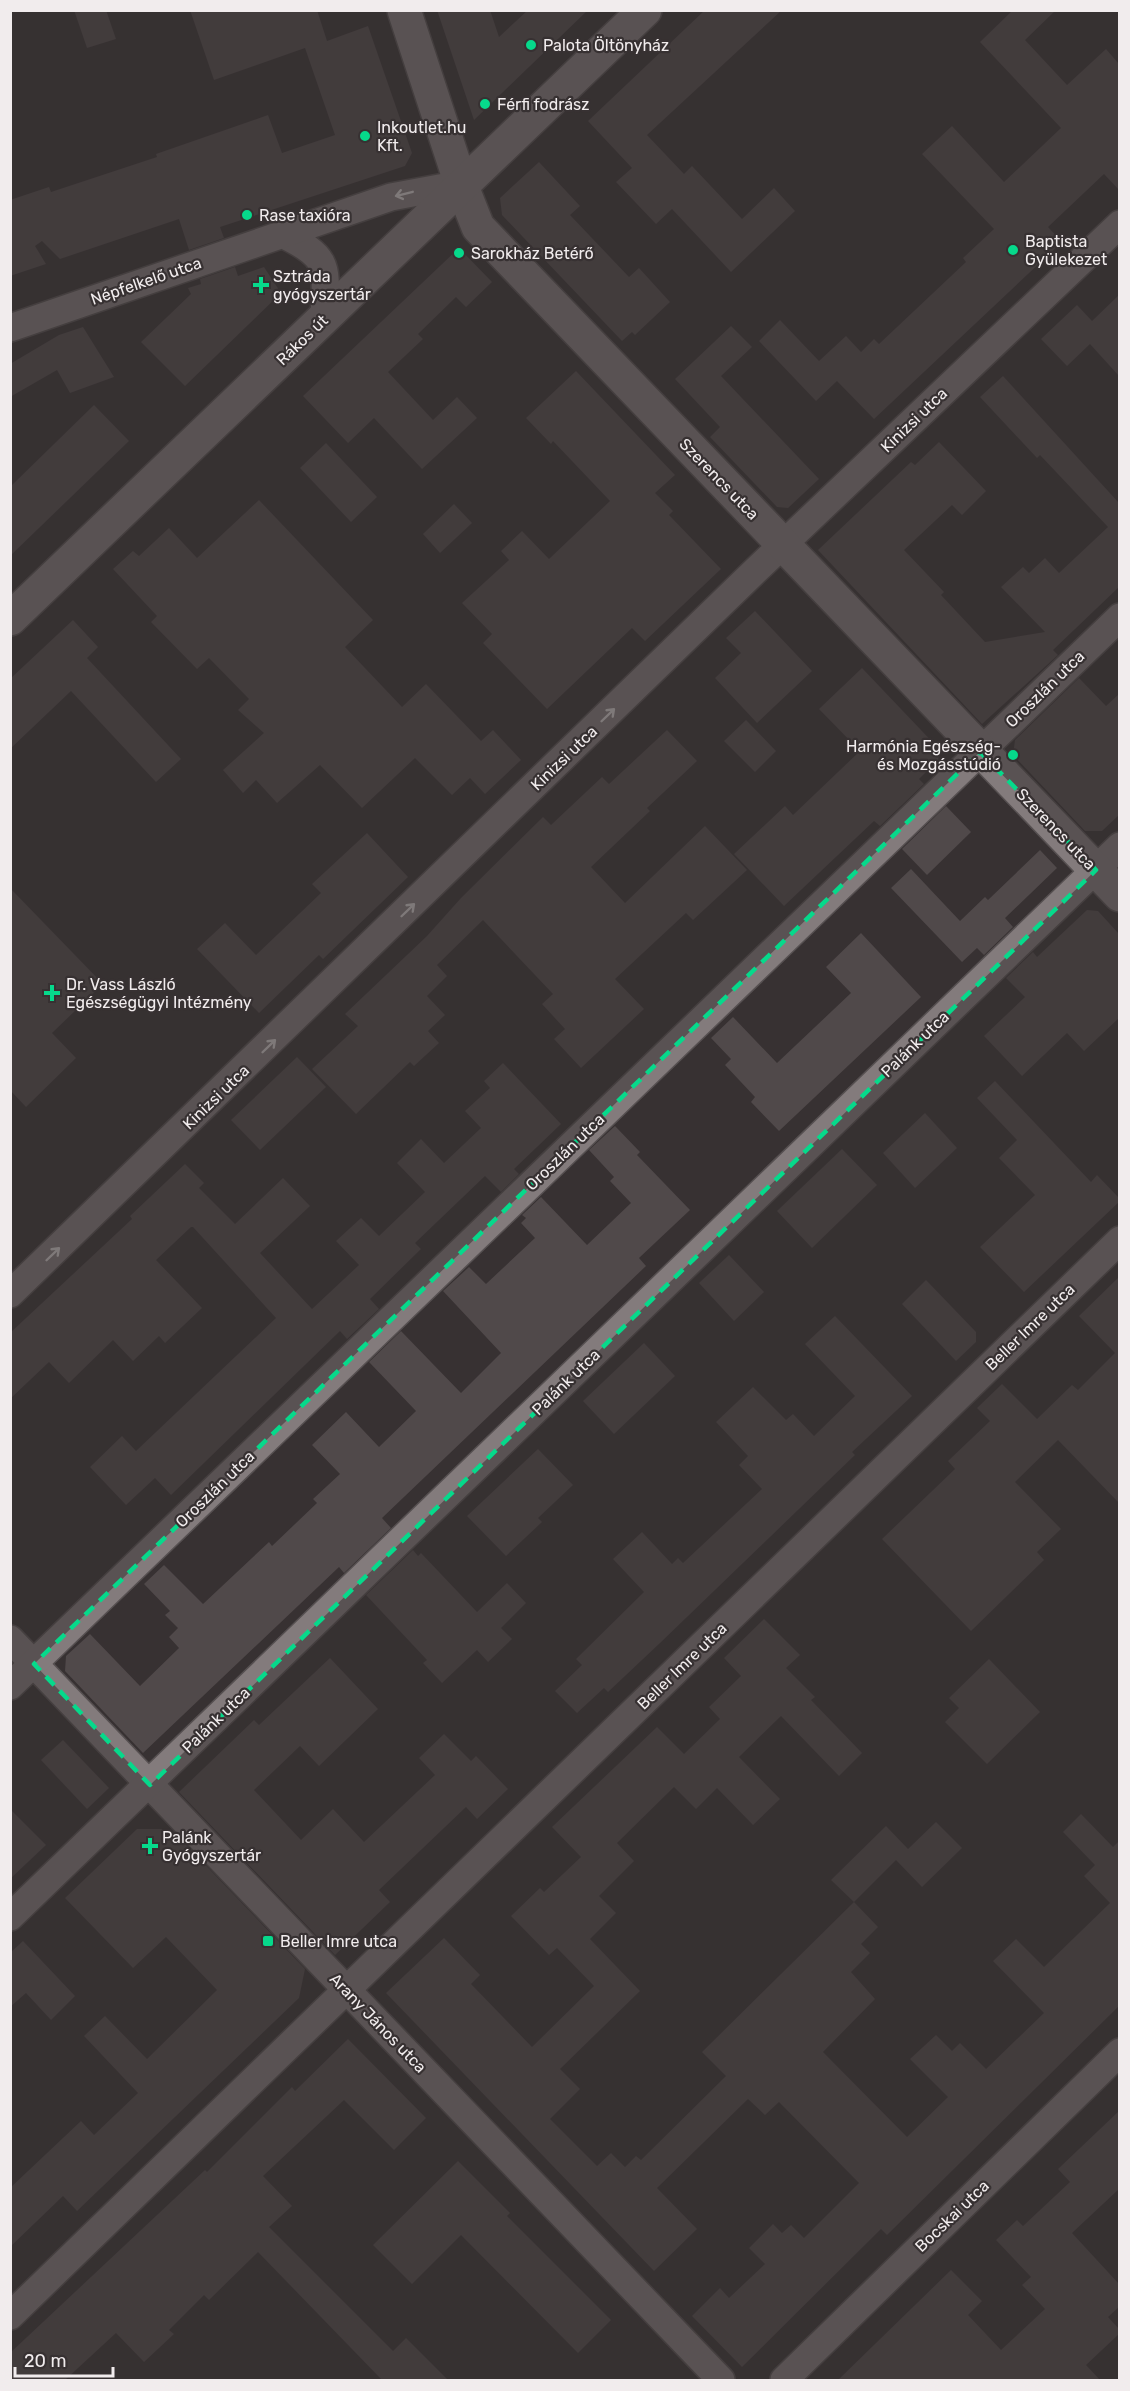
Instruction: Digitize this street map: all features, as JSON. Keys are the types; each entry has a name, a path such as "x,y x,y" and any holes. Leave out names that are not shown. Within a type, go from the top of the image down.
{"street":[{"name":"Szerencs utca","path":"404,10 461,184 478,227 1119,895"},
{"name":"Rákos út","path":"10,619 645,10"},
{"name":"Népfelkelő utca","path":"10,328 391,197 461,184"},
{"name":"Kinizsi utca","path":"10,1294 782,545 1119,224"},
{"path":"282,234 309,247 322,262 326,272 324,318"},
{"name":"Oroszlán utca","path":"10,1686 1119,617"},
{"name":"Palánk utca","path":"10,1917 150,1785 1119,846"},
{"name":"Beller Imre utca","path":"10,2316 1119,1240"},
{"name":"Arany János utca","path":"10,1639 721,2380"},
{"name":"Bocskai utca","path":"784,2380 1119,2052"}],"highlighted area":[{"path":"980,752 1096,870 150,1785 34,1664"}],"building":[{"path":"74,10 106,10 116,39 87,48"},
{"path":"190,10 317,10 327,41 368,26 412,153 405,166 220,227 224,238 189,250 179,219 60,259 42,241 35,246 46,264 10,276 10,200 49,187 51,192 157,157 156,154 268,115 282,153 335,135 305,48 214,80"},
{"path":"437,10 490,10 499,37 528,10 588,10 474,120"},
{"path":"705,10 782,10 647,135 684,174 692,166 742,219 774,188 795,211 731,272 672,209 656,224 616,182 632,168 588,121"},
{"path":"1013,10 1056,10 1025,40 1067,85 1106,49 1119,64 1119,190 1104,174 1048,227 1062,242 874,419 837,381 816,401 759,341 780,320 819,361 846,336 861,352 874,339 879,344 966,262 963,258 994,229 922,154 952,126 1004,182 1061,128 980,42"},
{"path":"539,162 580,206 570,215 629,277 639,268 670,302 635,335 632,332 622,341 502,215 500,198"},
{"path":"459,248 492,282 466,307 456,297 418,334 423,339 388,372 433,420 457,397 477,418 422,469 374,418 348,443 303,396"},
{"path":"235,267 238,276 264,267 281,293 185,386 141,342 191,294 188,288 201,284 200,279"},
{"path":"1119,295 1119,376 1090,344 1067,366 1041,339 1077,305 1092,321"},
{"path":"731,326 752,347 721,376 819,479 788,508 777,507 710,437 720,427 675,379"},
{"path":"83,327 114,377 70,393 57,370 10,397 10,364 59,335"},
{"path":"576,371 675,475 655,493 673,511 669,515 721,569 645,641 632,628 547,709 483,643 492,634 462,603 509,560 501,551 522,531 549,559 610,501 553,441 551,444 526,418"},
{"path":"1003,376 1119,503 1119,587 1053,650 1058,655 982,724 818,550 911,462 915,465 939,442 986,491 962,515 952,505 904,550 944,592 941,595 985,642 1045,632 1001,587 1023,567 1029,573 1045,558 1059,573 1108,527 1040,455 1037,458 980,397"},
{"path":"94,405 129,441 10,556 10,487"},
{"path":"326,443 377,497 351,522 300,468"},
{"path":"259,500 373,620 345,647 402,707 426,684 481,741 493,730 521,760 485,794 470,778 452,795 415,758 362,808 320,765 277,803 256,780 243,793 223,770 264,733 238,710 249,699 209,658 197,669 151,622 157,616 113,569 133,551 139,556 169,528 197,558"},
{"path":"454,504 472,523 440,553 423,534"},
{"path":"755,611 812,671 757,723 715,678 741,653 726,638"},
{"path":"73,620 98,647 87,658 181,759 156,782 71,691 10,749 10,679"},
{"path":"862,668 940,750 938,760 919,779 924,784 880,826 874,821 784,906 734,854 785,806 793,815 860,751 819,709"},
{"path":"1079,678 1106,706 1119,694 1119,815 1102,831 1085,831 1013,755 1015,740"},
{"path":"746,720 776,751 755,772 724,741"},
{"path":"667,730 697,761 647,808 650,811 591,867 625,903 705,826 747,870 693,920 686,913 615,979 644,1009 581,1068 554,1039 565,1029 542,1004 553,994 483,920 437,965 447,976 427,996 445,1015 428,1031 439,1043 414,1066 410,1062 356,1114 312,1069 358,1026 345,1014 427,936 461,898 543,817 551,825 602,777 609,784"},
{"path":"946,806 971,832 927,875 902,849"},
{"path":"367,833 408,877 323,959 319,955 259,1013 197,949 225,923 256,955 321,893 312,884"},
{"path":"1040,850 1057,868 1005,918 1013,927 984,955 977,948 962,962 891,888 911,869 960,921 985,897 988,900"},
{"name":"Dr. Vass László Egészségügyi Intézmény","path":"10,888 103,984 52,1033 76,1058 26,1107 10,1090"},
{"path":"1087,910 1098,911 1119,934 1119,1018 1084,1051 1067,1033 1022,1076 984,1036 1025,997 1006,978 1033,952 1037,957"},
{"path":"861,933 921,997 779,1131 751,1102 755,1097 725,1065 731,1059 711,1038 733,1017 777,1063 851,993 826,967"},
{"path":"297,1057 326,1087 260,1150 231,1120"},
{"path":"503,1063 561,1124 514,1169 519,1174 501,1192 485,1176 415,1243 421,1249 370,1299 379,1309 347,1339 340,1331 171,1495 155,1478 126,1505 90,1467 122,1436 136,1451 276,1318 193,1227 156,1260 202,1308 165,1343 159,1336 133,1361 113,1340 69,1383 49,1362 10,1399 10,1333 132,1219 130,1216 185,1164 204,1183 199,1188 235,1224 283,1178 310,1206 260,1253 312,1309 359,1265 336,1241 361,1218 379,1236 425,1192 397,1163 421,1139 444,1163 481,1128 465,1111 490,1088 484,1081"},
{"path":"995,1081 1091,1182 1097,1175 1119,1198 1119,1202 1024,1292 980,1247 1035,1195 999,1158 1017,1140 977,1098"},
{"path":"925,1113 957,1148 915,1188 883,1153"},
{"path":"615,1126 640,1152 637,1155 690,1210 639,1258 646,1266 382,1518 391,1528 344,1573 339,1567 143,1753 65,1671 66,1656 90,1634 140,1686 179,1648 169,1637 178,1628 165,1615 170,1611 144,1584 164,1565 203,1604 269,1542 272,1546 317,1503 313,1499 340,1474 312,1445 346,1412 379,1447 416,1411 369,1362 401,1331 461,1393 501,1353 443,1291 469,1267 486,1284 535,1238 521,1223 526,1218 522,1215 541,1197 587,1245 631,1203 610,1181 614,1177 589,1150"},
{"path":"842,1149 877,1185 812,1248 777,1211"},
{"path":"729,1255 764,1292 734,1321 699,1283"},
{"path":"1119,1277 1119,1503 1058,1440 1015,1482 1061,1529 1037,1552 1044,1560 971,1631 882,1539 955,1469 948,1461 990,1421 977,1408 1002,1384 1037,1419 1072,1385 1078,1390 1115,1353 1079,1316"},
{"path":"926,1280 976,1332 976,1342 956,1361 902,1304"},
{"path":"835,1316 912,1396 852,1452 855,1455 660,1643 608,1692 604,1688 577,1713 555,1691 582,1665 576,1659 644,1592 613,1559 642,1532 672,1564 678,1558 683,1563 762,1489 739,1465 748,1456 716,1422 753,1387 786,1420 793,1414 814,1436 855,1396 805,1344"},
{"path":"644,1343 675,1376 614,1434 583,1401"},
{"path":"538,1449 573,1485 538,1518 542,1522 506,1556 467,1516"},
{"path":"413,1550 418,1556 421,1553 477,1612 507,1583 526,1603 501,1628 512,1639 488,1662 477,1650 442,1683 423,1663 427,1660 366,1595"},
{"path":"764,1619 800,1655 786,1668 815,1697 811,1700 862,1753 839,1776 781,1716 739,1757 780,1799 753,1825 717,1788 696,1809 674,1787 617,1843 634,1861 599,1896 616,1913 590,1939 640,1991 560,2069 580,2089 550,2119 597,2166 611,2153 625,2167 636,2156 641,2160 726,2076 702,2052 854,1902 878,1927 861,1944 870,1953 851,1972 875,1999 823,2052 907,2137 948,2097 910,2059 936,2035 952,2051 960,2043 986,2069 1044,2013 993,1961 1016,1939 1044,1967 1110,1903 1084,1876 1095,1865 1063,1832 1081,1814 1113,1847 1119,1841 1119,2006 887,2235 881,2229 742,2367 692,2316 720,2288 729,2298 765,2264 749,2248 773,2224 782,2233 791,2225 804,2238 859,2183 779,2102 765,2115 748,2099 657,2188 697,2229 654,2271 386,1993 444,1938 480,1975 471,1984 532,2047 594,1986 557,1948 549,1955 511,1916 540,1888 544,1892 581,1857 552,1827 657,1727 684,1754 720,1719 709,1707 741,1676 724,1658"},
{"path":"330,1658 378,1709 319,1766 300,1746 254,1790 301,1840 333,1809 364,1842 435,1775 419,1758 444,1734 471,1761 476,1756 508,1789 477,1819 466,1807 379,1890 390,1902 335,1955 179,1792 254,1720 259,1725"},
{"path":"989,1659 1040,1712 987,1764 945,1722 959,1708 949,1698"},
{"path":"63,1740 109,1788 87,1809 41,1760"},
{"path":"10,1809 46,1845 10,1879"},
{"path":"936,1822 962,1848 922,1887 896,1860 854,1902 831,1880 886,1826 908,1849"},
{"path":"137,1829 171,1829 305,1969 299,1998 77,2211 63,2196 10,2247 10,2188 81,2121 94,2135 138,2093 84,2036 105,2016 147,2059 217,1990 166,1937 133,1968 65,1898"},
{"path":"23,1941 75,1996 51,2020 26,1993 10,2007 10,1953"},
{"path":"348,2039 426,2118 394,2150 344,2100 263,2176 292,2206 269,2227 393,2351 406,2338 448,2380 382,2380 258,2252 209,2300 204,2295 169,2330 174,2334 144,2362 116,2333 65,2380 10,2380 10,2353 205,2170 207,2172 292,2087 295,2091"},
{"path":"1119,2111 1119,2189 1072,2233 1119,2284 1119,2307 1108,2317 1119,2329 1119,2334 1086,2365 1100,2380 838,2380 951,2270 982,2301 968,2315 1001,2350 1045,2309 1022,2285 1031,2277 996,2240 1017,2220 1023,2226 1070,2182 1058,2169"},
{"path":"458,2161 510,2213 507,2216 611,2320 578,2353 461,2235 412,2284 373,2245"}],"place":[{"name":"Palota Öltönyház","path":"531,45"},
{"name":"Férfi fodrász","path":"485,104"},
{"name":"Inkoutlet.hu Kft.","path":"365,136"},
{"name":"Rase taxióra","path":"247,215"},
{"name":"Baptista Gyülekezet","path":"1013,250"},
{"name":"Sarokház Betérő","path":"459,253"},
{"name":"Sztráda gyógyszertár","path":"261,285"},
{"name":"Harmónia Egészség- és Mozgásstúdió","path":"1013,755"},
{"name":"Dr. Vass László Egészségügyi Intézmény","path":"52,993"},
{"name":"Palánk Gyógyszertár","path":"150,1846"},
{"name":"Beller Imre utca","path":"268,1941"}]}
